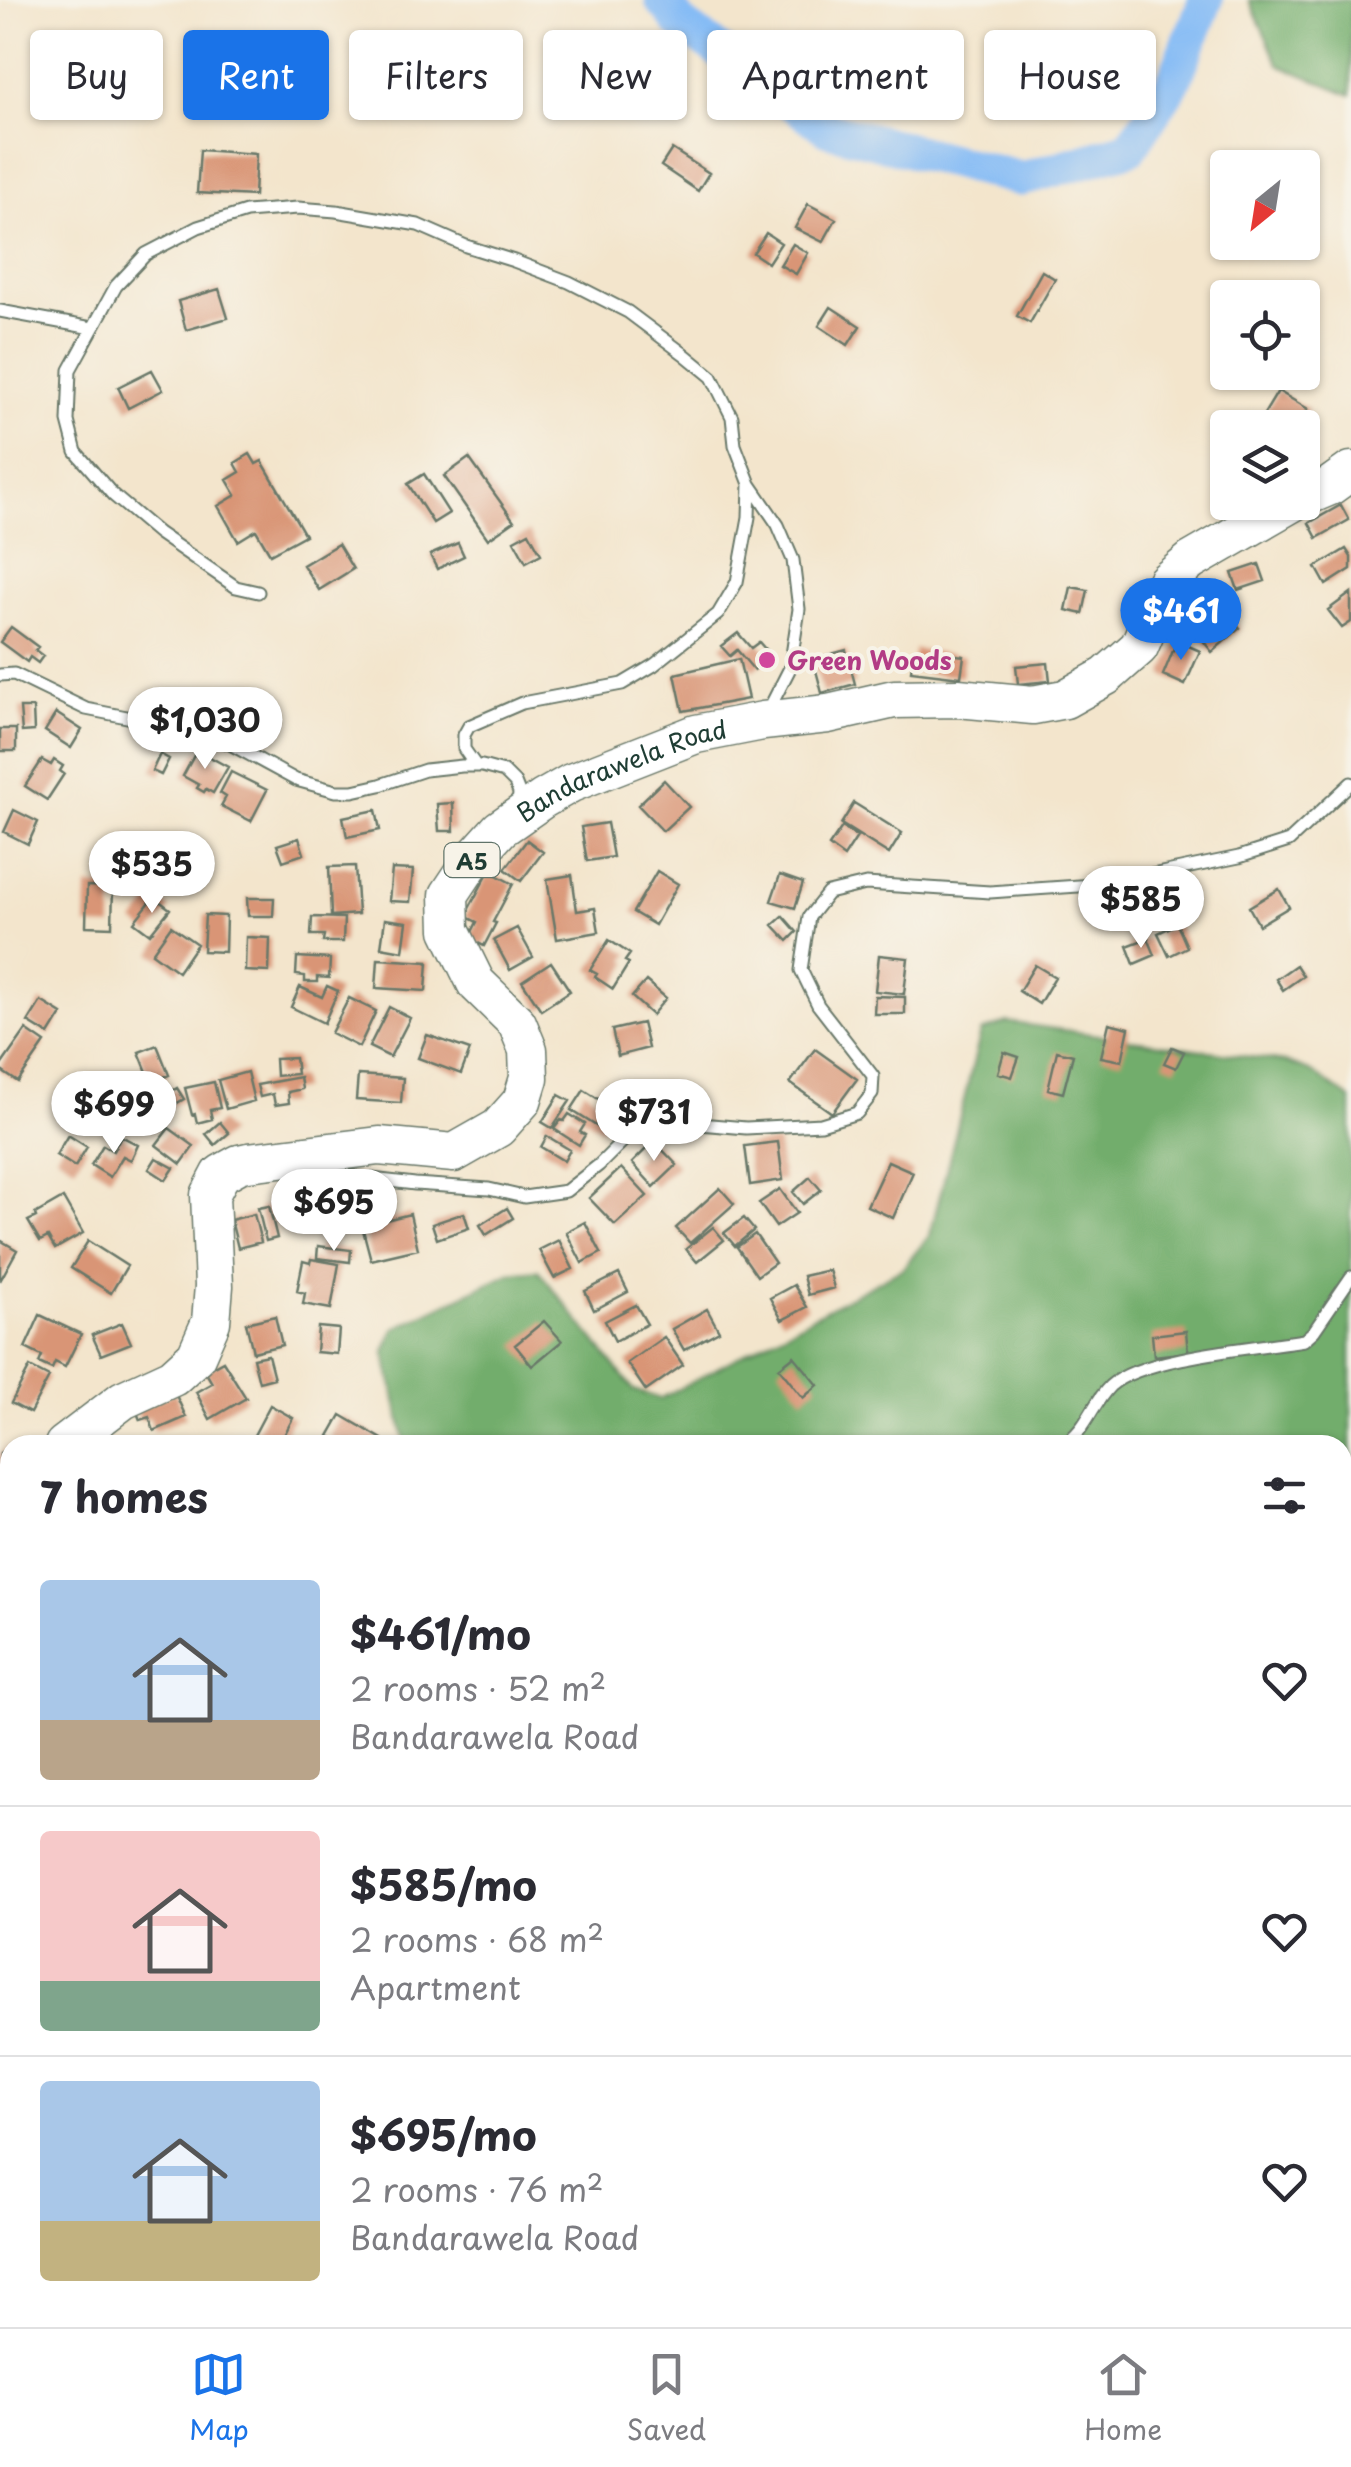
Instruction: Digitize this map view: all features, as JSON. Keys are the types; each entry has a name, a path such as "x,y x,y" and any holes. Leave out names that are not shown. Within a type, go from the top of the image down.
{"highway":[{"path":"1320,490 1351,471"},
{"name":"Bandarawela Road","path":"248,1163 379,1146 454,1153 498,1128 522,1101 529,1078 528,1050 516,1023 476,983 450,930 449,895 472,859 500,830 543,799 571,783 696,734 763,721 828,714 894,699 958,698 1033,705 1064,699 1106,676 1139,647 1167,581 1191,562 1263,520"},
{"path":"77,1435 123,1400 173,1376 196,1356 211,1322 214,1286 210,1195 221,1174 248,1163"}],"lane":[{"path":"258,592 236,586 158,533 113,495 76,452 68,420 70,370 116,286 146,254 198,227 246,212 298,208 418,225 569,282 628,312 712,377 732,417 735,445 750,484 778,525 792,560 799,610 790,668 763,721"},
{"path":"0,311 92,328"},
{"path":"476,766 464,749 469,726 522,703 622,684 654,665 718,614 737,582 749,517 750,484"},
{"path":"0,675 14,674 86,710 194,731 230,744 296,780 336,790 380,785 425,770 476,766 504,772 519,792 512,820"},
{"path":"248,1163 524,1196 566,1191 626,1138 664,1121 746,1128 821,1124 858,1113 872,1094 873,1076 818,1005 801,970 809,916 828,893 866,884 990,892 1108,884 1239,857 1289,841 1351,783"},
{"path":"1077,1435 1110,1386 1126,1377 1166,1362 1304,1340 1351,1277"}],"green space":[{"path":"1249,0 1351,0 1351,95 1279,65"},
{"path":"1007,1022 1285,1062 1310,1071 1351,1099 1351,1435 404,1435 385,1352 394,1329 509,1273 538,1270 634,1390 660,1399 903,1268 930,1235 981,1032"}],"building":[{"path":"672,149 709,173 698,191 661,166"},
{"path":"200,150 256,154 254,196 197,193"},
{"path":"808,204 836,219 823,242 795,228"},
{"path":"766,233 781,243 768,263 753,253"},
{"path":"793,244 808,253 796,274 780,265"},
{"path":"1042,271 1055,279 1030,323 1017,316"},
{"path":"219,289 228,318 186,330 178,301"},
{"path":"831,307 860,326 848,345 819,326"},
{"path":"152,370 163,390 128,408 118,387"},
{"path":"1278,391 1308,409 1307,410 1266,410"},
{"path":"250,454 256,464 262,461 305,535 270,554 256,530 238,541 218,506 236,495 227,480 240,472 235,463"},
{"path":"469,458 514,521 488,539 444,476"},
{"path":"424,474 449,513 433,523 408,484"},
{"path":"1341,505 1349,520 1317,538 1309,523"},
{"path":"529,532 541,554 526,562 514,540"},
{"path":"458,543 464,556 437,569 430,555"},
{"path":"338,544 353,569 319,590 303,565"},
{"path":"1346,549 1351,569 1326,585 1316,567"},
{"path":"1259,564 1265,581 1238,590 1232,573"},
{"path":"1071,587 1088,590 1083,614 1066,610"},
{"path":"1351,593 1351,622 1342,628 1328,610"},
{"path":"1224,610 1240,628 1212,652 1197,633"},
{"path":"11,627 38,647 35,650 43,656 38,663 30,657 27,662 0,642"},
{"path":"738,633 751,648 759,642 771,656 754,670 737,650 730,656 721,646"},
{"path":"1177,641 1200,651 1185,685 1163,675"},
{"path":"914,649 964,656 961,677 911,671"},
{"path":"846,650 855,684 822,693 813,659"},
{"path":"739,659 748,699 683,711 675,674"},
{"path":"1048,663 1050,681 1018,684 1016,666"},
{"path":"20,708 33,708 34,731 22,732"},
{"path":"56,713 82,730 71,748 45,731"},
{"path":"0,729 16,729 16,751 0,751"},
{"path":"197,750 228,767 213,793 206,789 204,792 183,776"},
{"path":"160,754 169,759 161,775 152,771"},
{"path":"42,760 51,765 54,760 63,766 60,771 64,774 47,800 25,786"},
{"path":"231,772 267,790 251,821 221,806 226,797 220,793"},
{"path":"664,780 689,807 663,831 638,805"},
{"path":"453,803 454,831 439,831 437,804"},
{"path":"854,803 902,833 889,854 841,824"},
{"path":"14,810 38,822 28,844 4,832"},
{"path":"376,810 380,830 347,837 343,817"},
{"path":"607,823 613,857 587,861 581,827"},
{"path":"842,827 857,837 844,857 829,846"},
{"path":"299,838 304,854 283,861 277,845"},
{"path":"128,839 154,852 147,866 121,853"},
{"path":"527,840 543,852 521,881 505,869"},
{"path":"168,858 187,864 184,875 164,869"},
{"path":"355,866 358,914 331,916 329,867"},
{"path":"392,869 413,870 410,902 389,901"},
{"path":"489,871 513,884 484,946 469,938 477,922 465,916"},
{"path":"657,871 678,884 655,925 633,912"},
{"path":"572,875 577,911 595,908 599,932 557,939 547,879"},
{"path":"780,875 803,883 795,908 771,901"},
{"path":"87,886 113,887 112,927 86,926"},
{"path":"1279,889 1289,907 1259,925 1249,907"},
{"path":"154,897 170,909 150,934 134,922"},
{"path":"247,898 274,898 273,916 248,916"},
{"path":"205,915 226,916 225,952 203,951"},
{"path":"783,916 797,932 788,941 773,925"},
{"path":"312,917 344,918 343,942 323,942 324,935 311,935"},
{"path":"385,919 407,922 403,951 381,947"},
{"path":"1177,924 1187,947 1169,956 1158,933"},
{"path":"171,926 197,944 178,972 152,953"},
{"path":"517,928 533,957 510,970 494,940"},
{"path":"246,937 270,938 269,972 245,971"},
{"path":"1148,938 1155,955 1134,964 1127,946"},
{"path":"609,940 630,954 625,961 629,963 613,989 590,970"},
{"path":"879,955 908,958 904,994 875,991"},
{"path":"297,957 330,959 329,978 305,982 305,976 296,975"},
{"path":"378,959 428,962 426,991 376,988"},
{"path":"551,962 570,991 541,1010 522,981"},
{"path":"1035,965 1055,977 1039,1004 1019,991"},
{"path":"1296,965 1303,976 1283,990 1276,979"},
{"path":"646,981 666,998 652,1015 632,997"},
{"path":"327,986 338,991 324,1023 291,1007 300,987 322,997"},
{"path":"875,996 905,997 905,1014 874,1014"},
{"path":"349,998 376,1011 359,1047 331,1033"},
{"path":"41,1001 62,1014 49,1035 28,1022"},
{"path":"389,1007 410,1018 390,1057 369,1047"},
{"path":"642,1023 648,1048 618,1056 612,1030"},
{"path":"1109,1023 1129,1028 1122,1061 1101,1057"},
{"path":"26,1030 45,1043 18,1082 0,1067"},
{"path":"427,1035 470,1050 461,1074 418,1058"},
{"path":"157,1045 169,1075 151,1082 139,1052"},
{"path":"1172,1047 1184,1052 1176,1068 1164,1063"},
{"path":"815,1049 857,1079 832,1113 790,1083"},
{"path":"1057,1051 1073,1055 1063,1093 1048,1089"},
{"path":"1004,1052 1019,1057 1012,1077 998,1073"},
{"path":"295,1058 297,1074 276,1076 275,1059"},
{"path":"247,1072 254,1101 226,1109 218,1080"},
{"path":"358,1075 403,1078 401,1103 356,1100"},
{"path":"300,1077 302,1089 288,1092 289,1103 275,1105 273,1094 260,1097 257,1085"},
{"path":"214,1082 220,1108 210,1110 212,1119 197,1123 185,1088"},
{"path":"177,1088 184,1099 172,1106 166,1095"},
{"path":"584,1090 614,1109 601,1129 571,1110"},
{"path":"559,1095 570,1101 552,1128 542,1122"},
{"path":"569,1114 585,1124 580,1132 585,1135 579,1145 554,1129"},
{"path":"220,1122 229,1133 215,1145 206,1134"},
{"path":"169,1128 194,1146 181,1164 156,1145"},
{"path":"68,1135 87,1147 75,1167 56,1155"},
{"path":"121,1136 138,1145 131,1160 123,1156 110,1177 91,1165 103,1145 113,1151"},
{"path":"547,1136 570,1150 564,1161 541,1147"},
{"path":"654,1141 677,1165 654,1187 632,1163"},
{"path":"778,1142 783,1180 750,1185 745,1146"},
{"path":"156,1158 174,1168 166,1180 149,1169"},
{"path":"888,1161 913,1172 893,1218 867,1206"},
{"path":"621,1168 647,1196 615,1225 589,1198"},
{"path":"810,1177 821,1190 803,1204 793,1192"},
{"path":"328,1184 359,1189 355,1214 325,1210"},
{"path":"720,1188 734,1204 690,1243 676,1228"},
{"path":"780,1189 797,1213 776,1227 759,1203"},
{"path":"63,1198 83,1233 55,1249 48,1237 40,1241 28,1221"},
{"path":"269,1206 277,1238 266,1241 258,1208"},
{"path":"507,1208 513,1218 486,1235 480,1225"},
{"path":"464,1213 469,1228 437,1239 432,1224"},
{"path":"254,1214 261,1242 238,1248 231,1220"},
{"path":"410,1214 418,1249 371,1260 362,1226"},
{"path":"744,1218 754,1230 735,1246 724,1233"},
{"path":"585,1222 601,1253 582,1263 566,1232"},
{"path":"713,1227 724,1240 697,1262 686,1249"},
{"path":"755,1234 775,1263 757,1276 737,1247"},
{"path":"0,1240 17,1250 0,1281"},
{"path":"559,1240 573,1269 554,1278 539,1250"},
{"path":"88,1241 127,1266 111,1293 71,1268"},
{"path":"318,1246 351,1250 350,1262 317,1258"},
{"path":"311,1259 339,1264 331,1309 303,1304 305,1293 297,1291 303,1261 310,1263"},
{"path":"829,1270 834,1288 808,1295 803,1276"},
{"path":"619,1274 628,1292 594,1310 585,1291"},
{"path":"794,1285 807,1307 782,1320 770,1298"},
{"path":"636,1305 647,1324 615,1341 605,1321"},
{"path":"707,1309 719,1331 684,1350 672,1329"},
{"path":"40,1315 81,1334 65,1367 55,1362 52,1369 39,1363 42,1356 25,1348"},
{"path":"275,1316 282,1345 253,1352 246,1323"},
{"path":"544,1321 562,1341 532,1366 515,1345"},
{"path":"122,1323 131,1343 101,1355 92,1335"},
{"path":"318,1327 339,1329 337,1354 316,1352"},
{"path":"1186,1331 1188,1352 1154,1356 1152,1335"},
{"path":"664,1337 683,1365 646,1391 627,1363"},
{"path":"268,1355 274,1378 259,1382 253,1358"},
{"path":"794,1356 818,1385 803,1398 779,1368"},
{"path":"223,1361 246,1398 210,1419 196,1392 212,1383 205,1371"},
{"path":"30,1367 49,1377 30,1413 11,1403"},
{"path":"175,1393 186,1417 154,1431 149,1417 140,1420 136,1410"},
{"path":"270,1405 293,1418 284,1435 254,1435"},
{"path":"341,1415 375,1435 330,1435"}],"waterway":[{"path":"662,0 680,23 828,129 1021,179 1130,148 1173,83 1206,0"}],"place":[{"name":"Green Woods","path":"767,660"}]}
